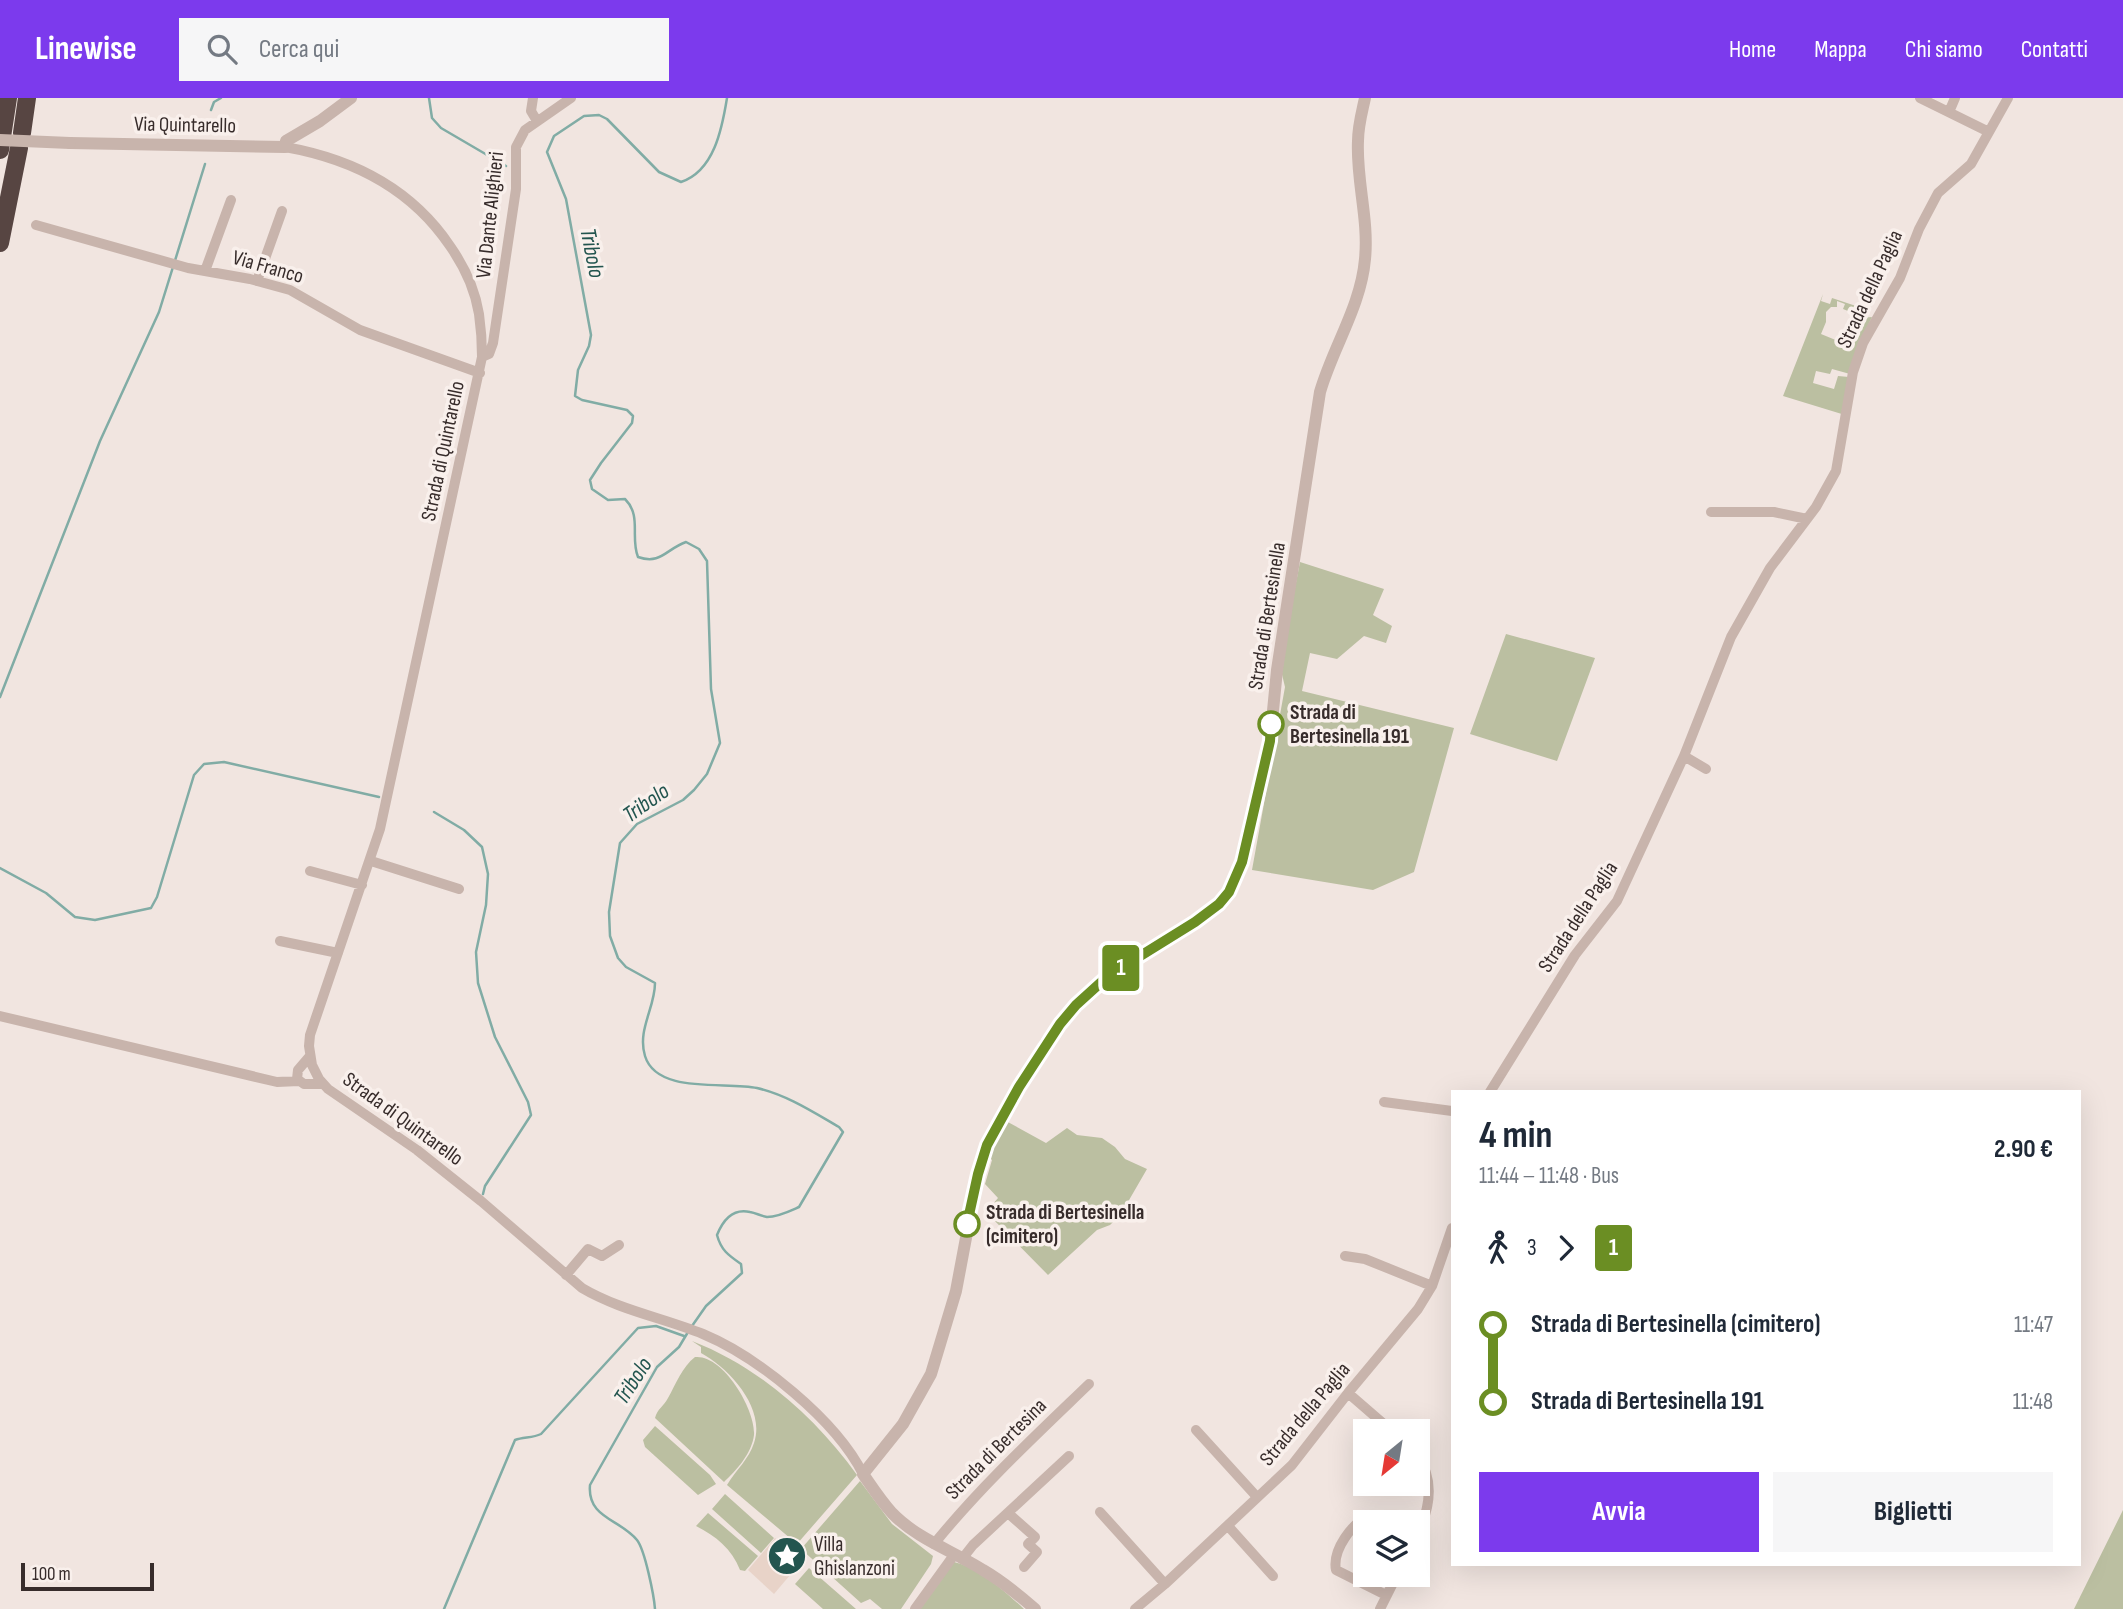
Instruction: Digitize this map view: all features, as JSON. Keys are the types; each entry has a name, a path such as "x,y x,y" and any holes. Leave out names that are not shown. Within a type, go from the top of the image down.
{"highway":[{"path":"0,150 8,98"},
{"path":"0,243 27,98"}],"street":[{"path":"285,147 290,136 320,121 351,98"},
{"path":"533,98 531,111 537,121"},
{"name":"Via Dante Alighieri","path":"482,357 489,354 494,343 516,189 516,147 525,130 571,98"},
{"name":"Strada di Bertesinella","path":"863,1474 903,1424 932,1374 956,1291 978,1174 987,1145 1046,1042 1076,1005 1108,976 1219,904 1229,892 1242,862 1270,741 1277,670 1320,392 1332,355 1351,314 1365,262 1366,234 1358,141 1366,98"},
{"path":"1920,98 1989,132"},
{"path":"1949,112 1955,98"},
{"name":"Strada della Paglia","path":"1491,1090 1575,955 1617,901 1684,756 1731,637 1770,568 1807,519 1836,471 1853,372 1863,343 1900,278 1919,229 1938,193 1971,164 2008,98"},
{"name":"Via Quintarello","path":"0,140 285,147"},
{"name":"Strada di Quintarello","path":"285,147 325,155 367,172 399,191 427,216 467,275 479,313 482,357 380,829 310,1035 310,1056 316,1073 323,1084 335,1094 417,1150 582,1288 601,1298 690,1329 747,1357 786,1386 822,1421 863,1474"},
{"path":"205,271 231,200"},
{"path":"257,281 282,211"},
{"name":"Via Franco","path":"36,225 175,264 290,290 360,330 480,373"},
{"path":"1711,512 1774,512 1807,519"},
{"path":"1684,756 1706,769"},
{"path":"371,861 459,889"},
{"path":"310,871 362,884"},
{"path":"279,941 338,953"},
{"path":"0,1016 277,1082 323,1084"},
{"path":"299,1081 298,1070 310,1056"},
{"path":"1384,1102 1451,1111"},
{"name":"Strada della Paglia","path":"1135,1609 1293,1465 1348,1393 1418,1309 1432,1286 1451,1231"},
{"path":"566,1275 588,1248 602,1256 618,1245"},
{"path":"1345,1256 1375,1263 1432,1286"},
{"name":"Strada di Bertesina","path":"934,1544 1001,1469 1089,1384"},
{"path":"1348,1393 1379,1419"},
{"name":"Strada della Paglia","path":"1196,1430 1257,1497"},
{"path":"915,1609 958,1557 1069,1456"},
{"path":"863,1474 892,1514 934,1544 994,1577 1035,1609"},
{"path":"1100,1512 1165,1584"},
{"path":"1008,1513 1035,1537 1028,1544 1037,1552 1024,1567"},
{"path":"1228,1526 1273,1576"},
{"path":"1353,1529 1334,1560 1336,1570 1353,1578"},
{"path":"1371,1587 1387,1595"},
{"path":"1380,1609 1391,1587"}],"green space":[{"path":"1823,294 1821,301 1830,304 1832,298 1856,306 1853,313 1843,309 1845,304 1837,301 1837,307 1831,307 1826,312 1826,322 1821,334 1838,341 1856,321 1872,317 1850,374 1832,369 1830,374 1816,371 1813,383 1834,389 1838,376 1849,377 1845,415 1783,396"},
{"path":"1300,562 1384,589 1373,615 1392,626 1386,643 1364,636 1337,659 1310,653 1302,691 1454,728 1414,872 1373,890 1252,870 1285,687 1280,666"},
{"path":"1506,634 1595,658 1557,761 1470,734"},
{"path":"1006,1121 1046,1143 1067,1128 1077,1135 1102,1138 1115,1147 1125,1159 1147,1169 1121,1214 1110,1225 1097,1230 1048,1275 986,1212 998,1198 985,1184 992,1160 989,1157"},
{"path":"692,1341 740,1365 784,1396 823,1433 857,1475 797,1544 727,1485 752,1449 756,1430 755,1416 750,1403 733,1379 723,1368 701,1353 701,1347"},
{"path":"695,1357 706,1358 726,1374 744,1399 753,1424 753,1442 747,1455 724,1482 655,1418 683,1371"},
{"path":"655,1426 710,1475 716,1484 698,1495 645,1447 643,1440"},
{"path":"860,1481 892,1524 933,1556 931,1564 901,1609 882,1609 870,1599 861,1603 801,1549"},
{"path":"725,1494 774,1538 761,1553 712,1509"},
{"path":"2123,1510 2123,1609 2074,1609"},
{"path":"708,1513 758,1556 745,1571 740,1570 733,1556 722,1544 696,1526"},
{"path":"948,1561 978,1573 1024,1609 911,1609"},
{"path":"809,1568 856,1609 823,1609 795,1584"}],"shaded area":[{"path":"775,1538 802,1561 774,1594 748,1570"}],"waterway":[{"path":"211,110 214,102 221,98"},
{"path":"429,98 432,118 441,128 506,166"},
{"name":"Tribolo","path":"692,1326 706,1306 742,1273 741,1264 721,1245 717,1235 722,1225 739,1212 771,1217 799,1207 843,1132 810,1110 768,1091 744,1086 694,1084 663,1076 652,1068 645,1056 643,1037 655,983 626,967 618,958 610,936 609,912 620,843 637,824 683,800 694,790 707,774 720,743 711,689 707,561 699,549 686,542 658,558 638,557 630,506 625,499 608,500 592,489 590,480 632,423 633,416 627,410 575,396 578,370 591,335 566,199 547,152 554,136 584,116 599,115 607,119 659,172 681,182 692,177 709,159 719,135 727,98"},
{"path":"0,697 100,441 159,312 205,164"},
{"path":"0,868 46,893 75,917 95,920 151,908 157,897 194,775 204,764 224,762 379,797"},
{"path":"434,812 464,830 482,847 488,874 486,905 476,952 478,983 495,1037 528,1102 531,1115 485,1186 483,1194"},
{"path":"444,1609 515,1440 541,1434 638,1328 656,1326 684,1336"},
{"name":"Tribolo","path":"655,1609 649,1573 640,1545 630,1533 599,1511 590,1496 590,1485 657,1367 679,1347 688,1332"}],"bus line":[{"name":"1","path":"967,1224 987,1145 1046,1042 1060,1024 1076,1005 1108,976 1195,922 1219,904 1229,892 1242,862 1255,812 1271,724"}],"place":[{"name":"Strada di Bertesinella 191","path":"1271,724"},
{"name":"Strada di Bertesinella (cimitero)","path":"967,1224"},
{"name":"Villa Ghislanzoni","path":"787,1556"}]}
